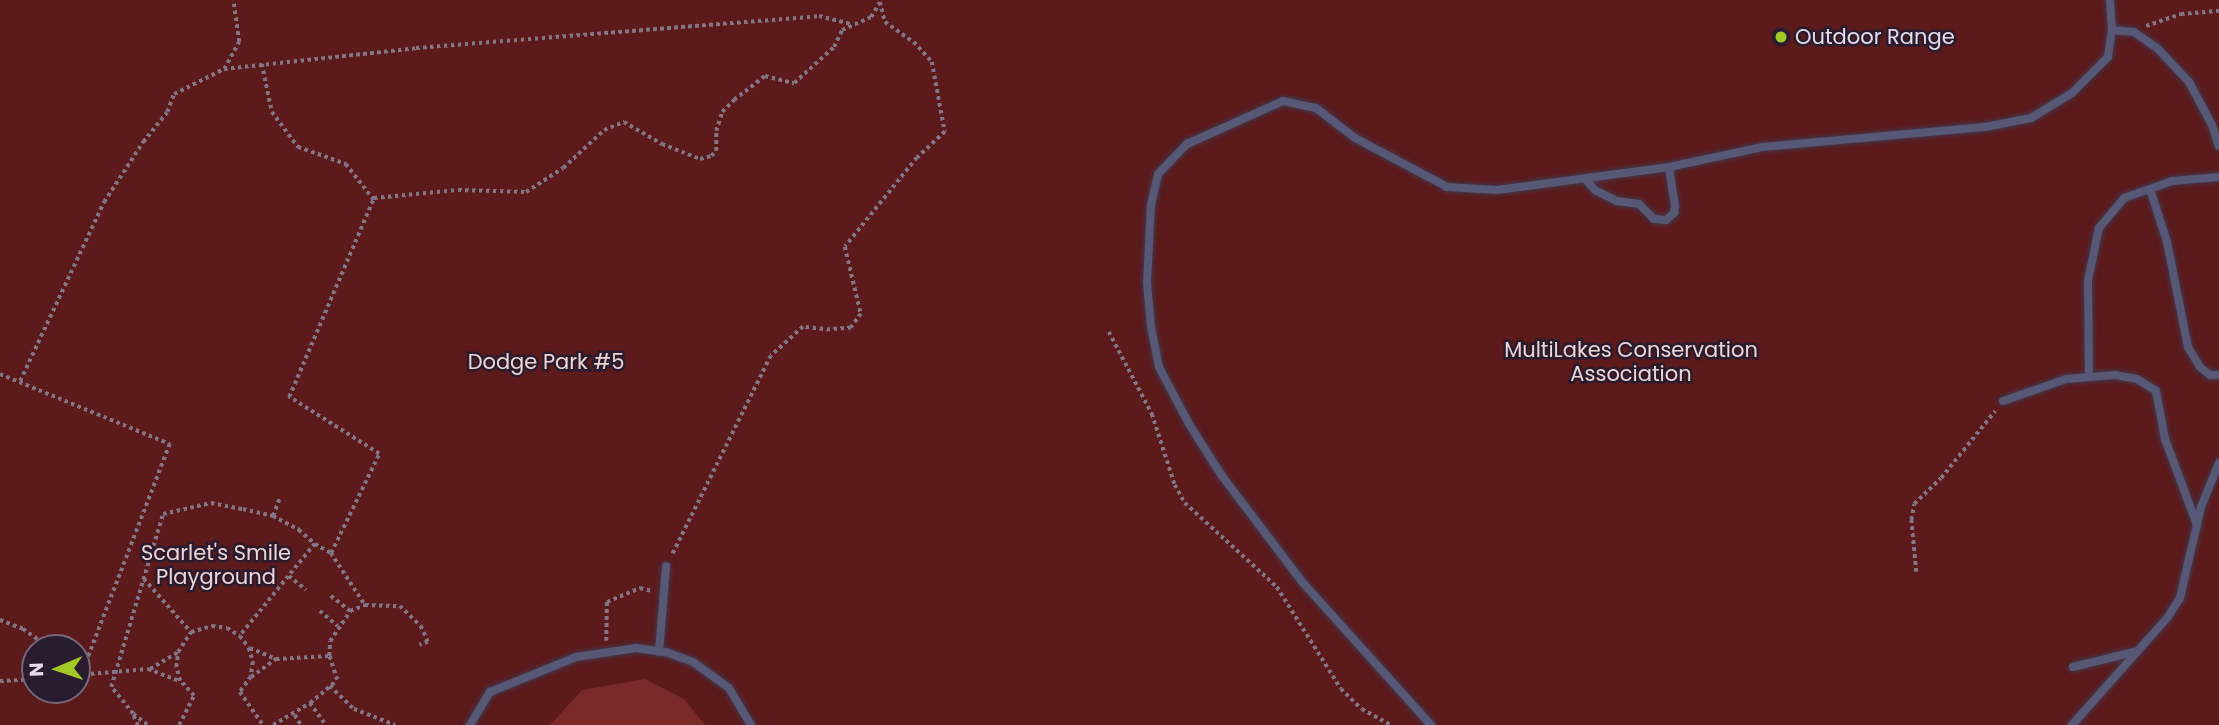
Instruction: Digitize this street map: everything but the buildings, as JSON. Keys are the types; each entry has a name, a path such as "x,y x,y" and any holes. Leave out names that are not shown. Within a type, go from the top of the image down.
{"lane":[{"path":"1432,725 1303,583 1222,476 1189,424 1159,367 1150,327 1147,283 1151,205 1157,174 1187,144 1283,101 1316,108 1355,138 1447,187 1497,190 1669,167 1762,147 1985,127 2031,118 2072,93 2108,57 2112,30 2110,0"},
{"path":"2112,30 2134,32 2158,49 2189,82 2212,125 2219,146"},
{"path":"1585,179 1595,190 1617,201 1639,204 1654,219 1666,220 1674,213 1675,206 1669,167"},
{"path":"2090,377 2088,280 2099,228 2124,198 2172,181 2219,177"},
{"path":"2150,189 2167,242 2188,347 2200,367 2214,375 2219,382"},
{"path":"2003,401 2066,379 2115,375 2137,379 2156,391 2165,439 2197,527"},
{"path":"2072,725 2168,617 2180,598 2201,507 2219,463"},
{"path":"659,652 666,566"},
{"path":"470,725 489,692 576,657 605,650 636,648 693,662 729,688 751,725"},
{"path":"2073,667 2137,651"}],"path":[{"path":"224,69 239,42 233,0"},
{"path":"374,200 458,190 526,192 563,168 604,130 624,122 662,144 700,159 710,156 716,151 716,131 722,111 734,100 765,76 794,83 834,47 842,30 871,17 880,1"},
{"path":"666,566 771,356 803,327 830,330 851,327 861,314 845,247 917,158 945,132 932,62 915,42 885,22 880,1"},
{"path":"2134,32 2181,14 2219,11"},
{"path":"20,381 104,202 143,142 167,113 174,94 224,69 416,48 818,16 852,24"},
{"path":"262,64 272,113 298,147 346,164 374,200"},
{"path":"331,553 379,454 289,397 374,200"},
{"path":"1109,332 1152,414 1175,485 1185,503 1277,587 1341,689 1362,709 1391,725"},
{"path":"0,374 170,444 91,650"},
{"path":"1916,572 1911,520 1914,504 1941,478 2003,401"},
{"path":"273,516 280,497"},
{"path":"147,725 133,714 111,687 112,675 163,514 211,503 273,516 299,530 331,553 365,605"},
{"path":"240,636 315,544"},
{"path":"289,576 306,590"},
{"path":"144,579 191,632"},
{"path":"605,650 607,602 640,588 664,593"},
{"path":"331,596 350,611"},
{"path":"273,725 295,714 337,680 329,656 330,641 350,611 365,605 391,604 411,614 428,642 420,645"},
{"path":"320,611 338,626"},
{"path":"0,620 30,634"},
{"path":"180,681 176,667 178,652 191,632 212,626 227,628 240,636 249,648 253,662 251,677"},
{"path":"249,648 276,659 329,656"},
{"path":"91,674 112,675 149,669 178,652"},
{"path":"264,725 240,692 251,677 276,659"},
{"path":"149,669 180,681 194,696 179,725"},
{"path":"0,681 21,680"},
{"path":"330,686 354,709 395,725"},
{"path":"310,703 326,725"},
{"path":"133,714 138,725"},
{"path":"295,714 301,725"}],"green space":[{"path":"0,0 2219,0 2219,725 0,725"}],"shaded area":[{"path":"645,679 684,699 705,725 550,725 582,690"}],"place":[{"name":"Outdoor Range","path":"1781,37"}],"park label":[{"name":"Dodge Park #5","path":"546,362"},
{"name":"MultiLakes Conservation Association","path":"1631,362"},
{"name":"Scarlet's Smile Playground","path":"216,565"}]}
